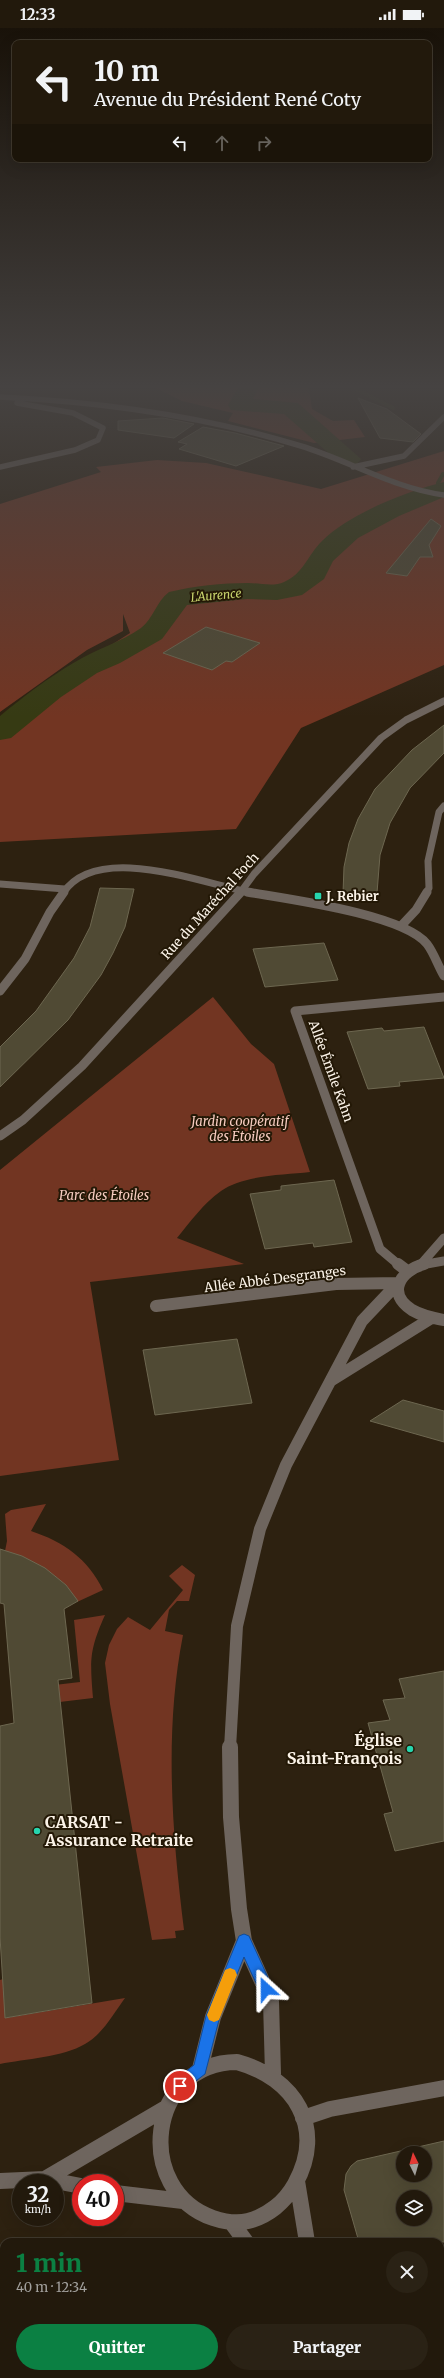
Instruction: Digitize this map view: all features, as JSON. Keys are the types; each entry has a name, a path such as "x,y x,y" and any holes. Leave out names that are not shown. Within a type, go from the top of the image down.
{"street":[{"name":"Rue du Maréchal Foch","path":"0,1136 22,1120 82,1066 243,891 254,874 381,738 406,720 444,701"},
{"path":"401,926 416,910 429,888 428,861 439,812 444,806"},
{"path":"0,990 25,959 50,912 65,889 79,876 92,871 125,867 169,873 243,891 348,910 401,926 426,943 444,976"},
{"path":"0,884 65,889"},
{"name":"Allée Émile Kahn","path":"406,1270 380,1249 296,1011 444,998"},
{"path":"423,1262 444,1238"},
{"path":"273,2074 271,2001 244,1941 239,1909 231,1817 230,1726 237,1626 260,1529 286,1465 303,1429 332,1380 362,1321 398,1283 406,1270 423,1262 444,1261"},
{"path":"398,1283 400,1298 411,1311 430,1319 444,1320"},
{"name":"Allée Abbé Desgranges","path":"156,1306 336,1284 398,1283"},
{"path":"332,1380 430,1319"},
{"path":"200,2069 213,2016 244,1941"},
{"path":"237,2062 255,2066 273,2074 286,2086 297,2101 303,2118 306,2139 305,2161 298,2181 286,2198 270,2212 251,2221 232,2223 213,2220 196,2212 182,2201 168,2181 160,2157 160,2132 166,2108 182,2083 200,2069 218,2063 237,2062"},
{"path":"303,2118 330,2109 444,2088"},
{"path":"54,2174 166,2108"},
{"path":"0,2181 12,2180"},
{"path":"298,2181 306,2238"},
{"path":"124,2194 182,2201"},
{"path":"232,2223 243,2238"}],"green space":[{"path":"20,498 444,498 444,665 301,728 236,829 0,842 0,724 77,667 130,633 123,614 123,631 87,650 0,712 0,504"},
{"name":"Parc des Étoiles","path":"213,997 251,1044 274,1064 310,1172 252,1179 230,1186 221,1191 208,1202 177,1238 244,1264 90,1282 119,1460 0,1476 0,1170"},
{"path":"46,1504 31,1531 54,1540 74,1553 90,1569 103,1590 77,1602 66,1585 5,1551 7,1541 5,1514 11,1510"},
{"path":"182,1565 195,1575 189,1601 177,1601 169,1610 165,1631 183,1635 173,1708 172,1782 176,1857 184,1930 175,1931 176,1938 152,1940 110,1704 105,1663 109,1645 117,1629 128,1617 150,1630 183,1590 169,1576"},
{"path":"105,1615 93,1647 91,1674 93,1698 43,1704 46,1686 80,1682 74,1620"},
{"path":"3,1979 6,2018 125,1998 97,2035 85,2044 55,2055 0,2064 0,1980"}],"building":[{"path":"431,519 441,526 429,545 433,557 420,557 407,576 386,573"},
{"path":"206,627 260,643 232,662 226,661 212,670 163,653"},
{"path":"444,725 444,753 410,788 390,823 380,855 377,893 343,893 344,867 349,843 358,819 375,789 412,750"},
{"path":"100,888 134,889 125,927 113,953 101,975 68,1020 0,1087 0,1047 36,1011 74,958 90,927"},
{"path":"324,943 338,980 265,987 253,949"},
{"path":"424,1027 444,1078 399,1082 400,1086 368,1089 347,1032 382,1028 384,1031"},
{"path":"334,1180 352,1242 314,1247 313,1243 265,1249 250,1194 281,1190 281,1186"},
{"path":"237,1339 252,1403 155,1415 143,1350"},
{"path":"403,1400 444,1411 444,1442 370,1421"},
{"name":"CARSAT - Assurance Retraite","path":"0,1549 22,1556 45,1568 66,1585 78,1601 64,1609 72,1678 58,1680 92,2003 5,2018 0,1937 0,1726 14,1723 4,1604 0,1603"},
{"name":"Église Saint-François","path":"444,1671 444,1841 395,1851 384,1814 393,1812 368,1723 390,1720 383,1700 405,1698 399,1679"},
{"path":"444,2141 444,2238 358,2238 344,2190 346,2174 351,2166 357,2161 396,2152 396,2182 432,2182 432,2146 422,2146"}],"waterway":[{"name":"L'Aurence","path":"0,731 50,691 87,667 110,657 152,633 166,614 170,605 179,598 247,591 277,592 292,589 315,573 320,559 332,546 349,533 369,521 422,498"}],"slow traffic":[{"path":"214,2015 230,1975"}],"place":[{"name":"J. Rebier","path":"318,896"},
{"name":"Église Saint-François","path":"410,1749"},
{"name":"CARSAT - Assurance Retraite","path":"37,1831"}],"route":[{"path":"180,2086 186,2079 200,2069 213,2016 244,1941 266,1989"}],"park label":[{"name":"Jardin coopératif des Étoiles","path":"240,1128"}]}
